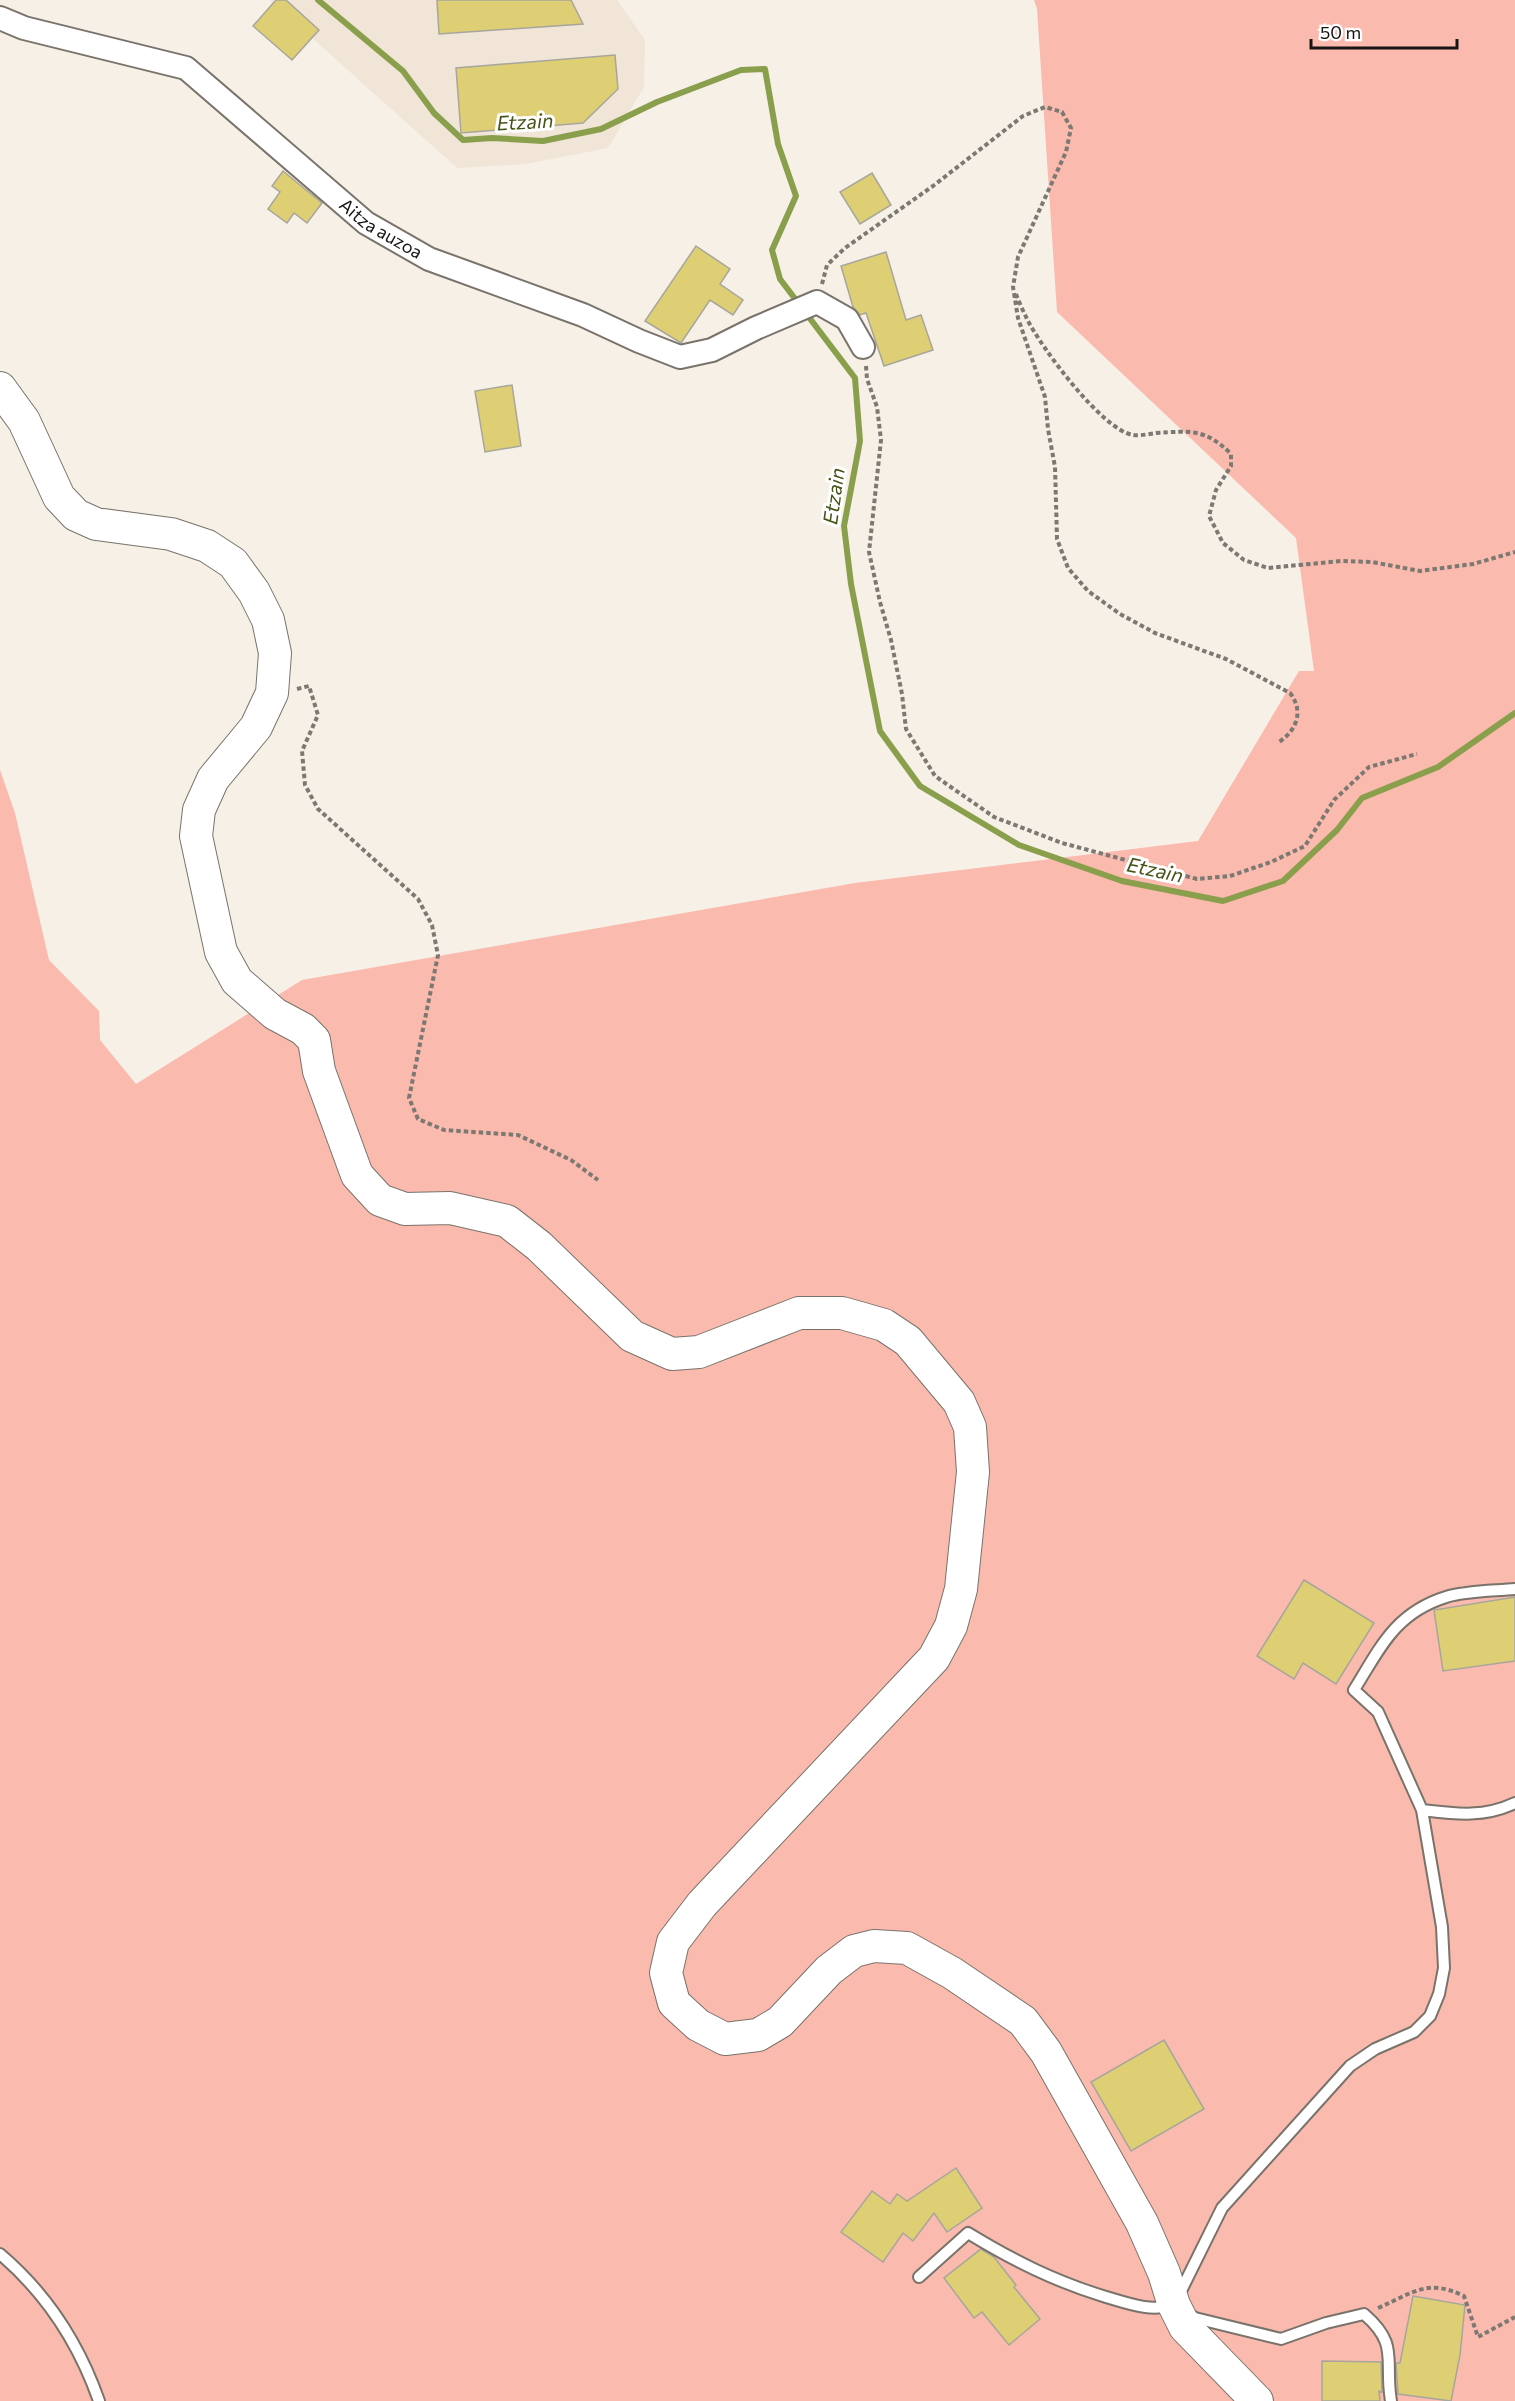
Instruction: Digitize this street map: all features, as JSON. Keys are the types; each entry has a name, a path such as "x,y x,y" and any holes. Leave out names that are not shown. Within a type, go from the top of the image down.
{"street":[{"name":"Aitza auzoa","path":"0,18 24,28 186,68 376,229 429,260 583,315 680,357 712,350 756,328 816,303"},
{"path":"816,303 847,319 863,347"},
{"path":"0,388 24,421 59,497 76,515 96,524 171,534 207,546 232,563 254,592 268,620 275,653 272,693 256,727 213,779 199,810 196,836 221,952 237,981 275,1014 303,1029 314,1040 319,1071 357,1176 380,1200 405,1209 450,1208 507,1221 539,1246 632,1336 672,1354 699,1352 799,1313 842,1313 884,1325 908,1341 959,1402 970,1427 973,1472 961,1589 947,1634 934,1659 702,1904 672,1942 666,1973 674,2003 698,2025 725,2040 758,2035 780,2022 829,1970 854,1951 873,1946 907,1948 952,1972 1023,2021 1046,2052 1142,2223 1164,2274 1174,2306 1185,2327 1257,2401"}],"lane":[{"path":"1174,2306 1222,2208 1350,2066 1375,2049 1414,2032 1430,2016 1439,1994 1444,1968 1442,1927 1422,1810 1378,1712 1354,1690 1386,1639 1407,1615 1447,1597 1515,1589"},
{"path":"1422,1810 1461,1815 1497,1811 1515,1803"},
{"path":"919,2277 968,2233 1011,2259 1064,2283 1139,2307 1159,2310 1174,2306 1195,2318 1281,2339 1326,2323 1364,2314 1380,2328 1388,2345 1391,2401"},
{"path":"0,2254 16,2268 61,2321 76,2346 99,2401"}],"path":[{"path":"816,303 827,265 845,248 933,186 1023,116 1045,106 1062,112 1071,128 1066,152 1018,257 1013,287 1018,318 1045,398 1055,467 1057,539 1068,568 1089,591 1120,614 1155,633 1226,659 1290,693 1297,702 1297,716 1290,734 1279,742"},
{"path":"1013,287 1027,320 1055,362 1105,419 1119,430 1134,435 1201,433 1217,440 1231,454 1232,466 1216,490 1209,516 1222,543 1244,560 1268,568 1341,561 1372,562 1420,571 1473,564 1515,552"},
{"path":"863,347 867,380 877,407 881,440 869,552 891,640 902,694 906,729 935,776 994,817 1062,843 1197,879 1230,876 1271,862 1305,846 1334,800 1369,767 1417,754"},
{"path":"272,693 309,686 318,716 302,751 305,785 318,809 418,899 432,925 438,955 409,1098 418,1119 444,1130 518,1135 571,1160 598,1180"},
{"path":"1364,2314 1428,2286 1450,2289 1464,2296 1478,2337 1515,2317"}],"shaded area":[{"path":"270,0 617,0 645,40 644,87 608,148 526,164 457,168"},
{"path":"1034,0 1515,0 1515,2401 0,2401 0,770 15,813 49,960 99,1011 100,1040 136,1084 302,980 855,883 1198,841 1299,671 1314,671 1296,538 1057,312 1037,9"}],"building":[{"path":"276,0 286,0 319,30 292,60 253,26"},
{"path":"437,0 571,0 583,24 439,34"},
{"path":"615,55 618,89 583,123 461,133 456,68"},
{"path":"283,171 322,203 307,223 294,213 287,223 268,209 280,192 272,186"},
{"path":"872,173 891,205 860,224 840,192"},
{"path":"696,246 730,269 720,284 743,300 733,315 710,300 681,343 645,321"},
{"path":"886,252 906,320 921,315 933,350 884,366 866,313 860,315 853,307 841,266"},
{"path":"512,385 521,446 485,452 475,391"},
{"path":"1304,1580 1374,1623 1336,1684 1303,1663 1294,1679 1257,1656"},
{"path":"1515,1597 1515,1661 1443,1671 1434,1610"},
{"path":"1164,2040 1204,2109 1131,2151 1091,2082"},
{"path":"956,2168 982,2208 947,2232 934,2213 913,2241 903,2233 883,2262 841,2232 872,2191 890,2204 897,2194 907,2201"},
{"path":"981,2249 994,2257 1016,2285 1014,2287 1040,2319 1009,2345 982,2312 974,2318 944,2278"},
{"path":"1413,2296 1465,2305 1460,2355 1451,2401 1398,2394 1396,2363 1400,2363"},
{"path":"1322,2361 1381,2362 1380,2401 1322,2401"}],"waterway":[{"name":"Etzain","path":"318,0 403,71 434,113 463,140 492,138 543,141 601,129 657,102 741,70 765,69 778,144 796,196 772,250 780,279 799,304"},
{"name":"Etzain","path":"805,312 855,378 860,441 844,526 851,584 880,731 920,786 1019,845 1122,881 1223,901 1283,881 1337,830 1362,798 1438,767 1515,713"}]}
